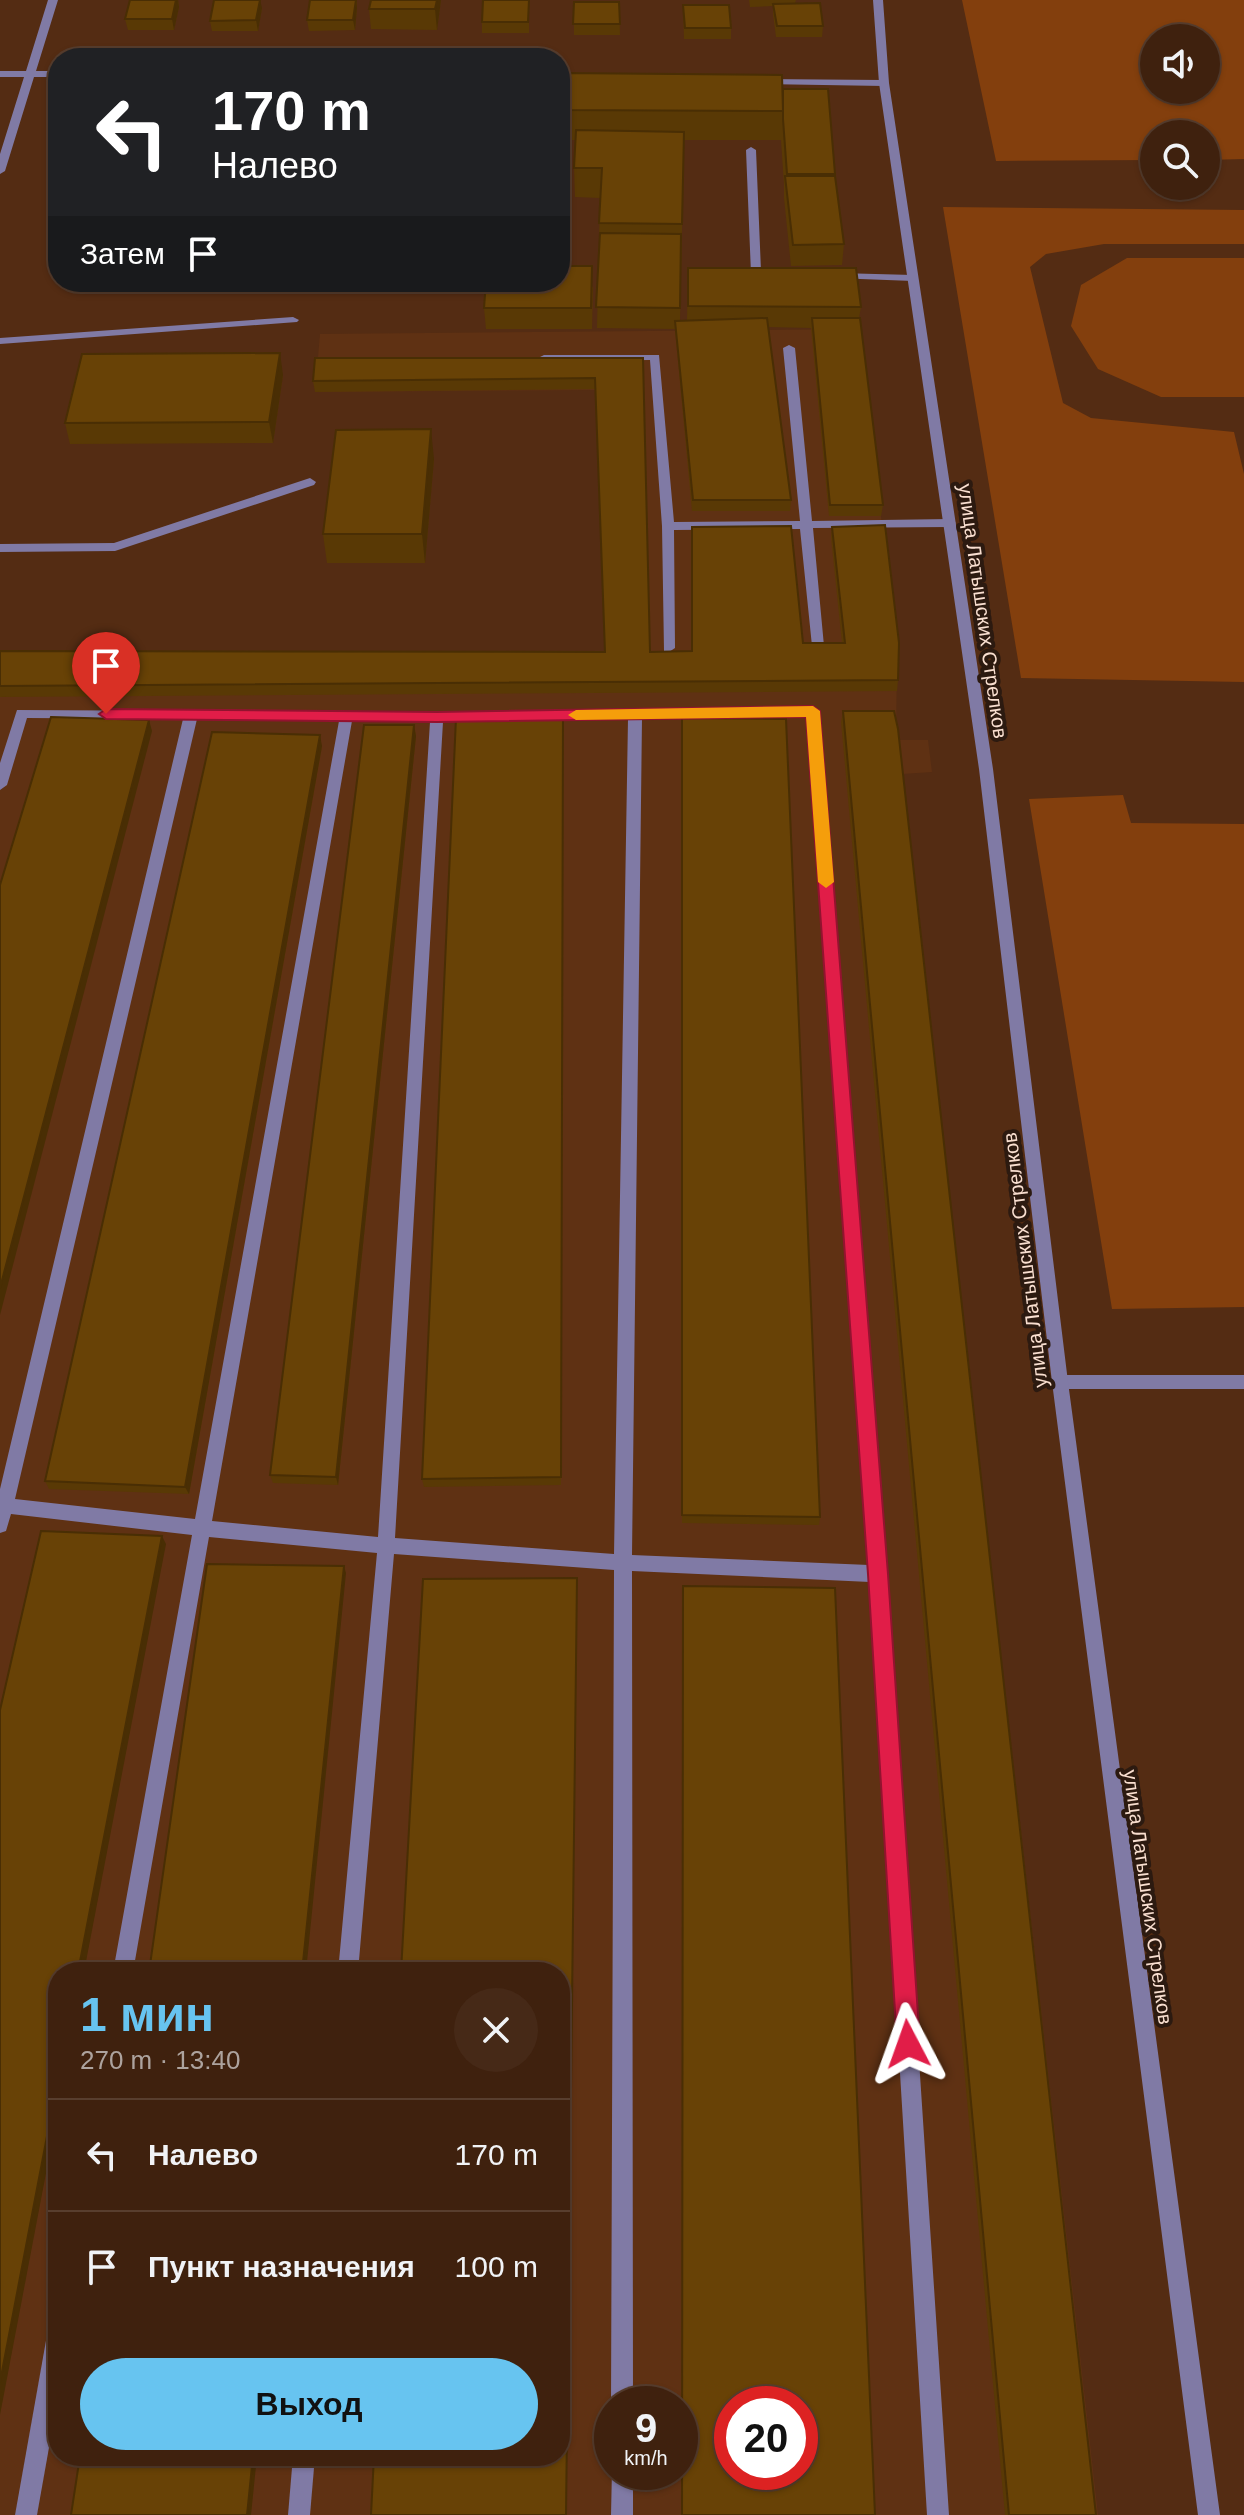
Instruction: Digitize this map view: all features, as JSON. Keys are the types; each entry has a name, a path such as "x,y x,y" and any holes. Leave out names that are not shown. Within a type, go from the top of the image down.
{"street":[{"path":"0,171 53,0"},
{"name":"улица Латышских Стрелков","path":"878,0 884,83 988,785 1060,1382 1209,2515"},
{"path":"0,74 48,74"},
{"path":"745,81 884,83"},
{"path":"751,150 756,274 788,275"},
{"path":"819,276 913,278"},
{"path":"0,341 293,320"},
{"path":"789,348 818,646"},
{"path":"530,358 655,357 668,526 669,648"},
{"path":"0,548 115,547 310,482"},
{"path":"668,526 950,523"},
{"path":"0,785 22,713 437,717 813,711 878,1574 938,2515"},
{"path":"622,2386 623,1563 635,714"},
{"path":"0,1525 2,1505 191,715"},
{"path":"125,1962 346,717"},
{"path":"349,1962 386,1545 437,717"},
{"path":"1060,1382 1244,1382"},
{"path":"2,1505 201,1529 386,1545 708,1569 878,1574"},
{"path":"26,2515 48,2391"},
{"path":"299,2515 303,2466"},
{"path":"622,2490 622,2515"}],"shaded area":[{"path":"962,0 1244,0 1244,159 1220,160 1220,120 1140,120 1140,160 996,161"},
{"path":"943,207 1244,210 1244,244 1104,244 1046,254 1030,267 1063,403 1091,418 1234,432 1244,474 1244,682 1021,678"},
{"path":"1127,258 1244,258 1244,397 1161,397 1098,369 1071,326 1081,285"},
{"path":"859,329 897,653 896,740 928,740 932,772 902,774 1098,2515 0,2515 0,662 605,663 595,390 315,392 320,334"},
{"path":"1123,795 1131,823 1244,824 1244,1307 1112,1309 1029,799"}],"building":[{"path":"130,0 176,0 172,19 125,19"},
{"path":"214,0 260,0 256,20 210,21"},
{"path":"310,0 356,0 353,20 307,20"},
{"path":"371,0 437,0 435,9 369,9"},
{"path":"483,0 529,0 528,22 482,22"},
{"path":"574,2 619,2 620,24 573,24"},
{"path":"820,3 823,26 777,26 773,4"},
{"path":"683,5 729,5 731,28 685,28"},
{"path":"570,73 782,75 783,111 570,110"},
{"path":"783,89 828,89 835,174 787,174"},
{"path":"576,130 684,132 682,224 599,223 602,168 574,168"},
{"path":"785,176 835,176 844,244 793,245"},
{"path":"600,233 681,234 680,308 596,307"},
{"path":"570,266 592,266 591,308 484,308 485,292 570,292"},
{"path":"688,268 856,268 861,307 688,306"},
{"path":"767,318 791,500 693,500 675,321"},
{"path":"812,318 860,318 883,505 830,505"},
{"path":"280,353 269,422 65,423 82,354"},
{"path":"315,358 643,358 650,652 692,651 692,527 791,526 803,643 845,643 832,527 885,525 899,643 898,680 0,686 0,651 605,652 595,378 313,381"},
{"path":"431,429 422,534 323,534 336,430"},
{"path":"843,711 894,711 898,729 1096,2515 1009,2515"},
{"path":"51,717 149,720 0,1288 0,885"},
{"path":"563,717 561,1477 422,1479 456,718"},
{"path":"682,718 786,719 820,1517 682,1515"},
{"path":"364,725 414,725 336,1477 270,1475"},
{"path":"212,732 320,735 185,1487 45,1481"},
{"path":"41,1531 162,1536 80,1962 48,1962 48,2131 0,2382 0,1710"},
{"path":"207,1564 344,1566 303,1962 150,1962"},
{"path":"577,1578 570,2174 570,1962 402,1962 423,1579"},
{"path":"683,1586 835,1588 875,2515 682,2515 682,2490 698,2490 698,2386 682,2386"},
{"path":"78,2466 252,2466 247,2515 71,2515"},
{"path":"373,2466 567,2466 566,2515 371,2515"}],"slow traffic":[{"path":"576,715 813,711 826,882"}],"route":[{"path":"106,714 437,717 813,711 878,1574 908,2044"}]}
